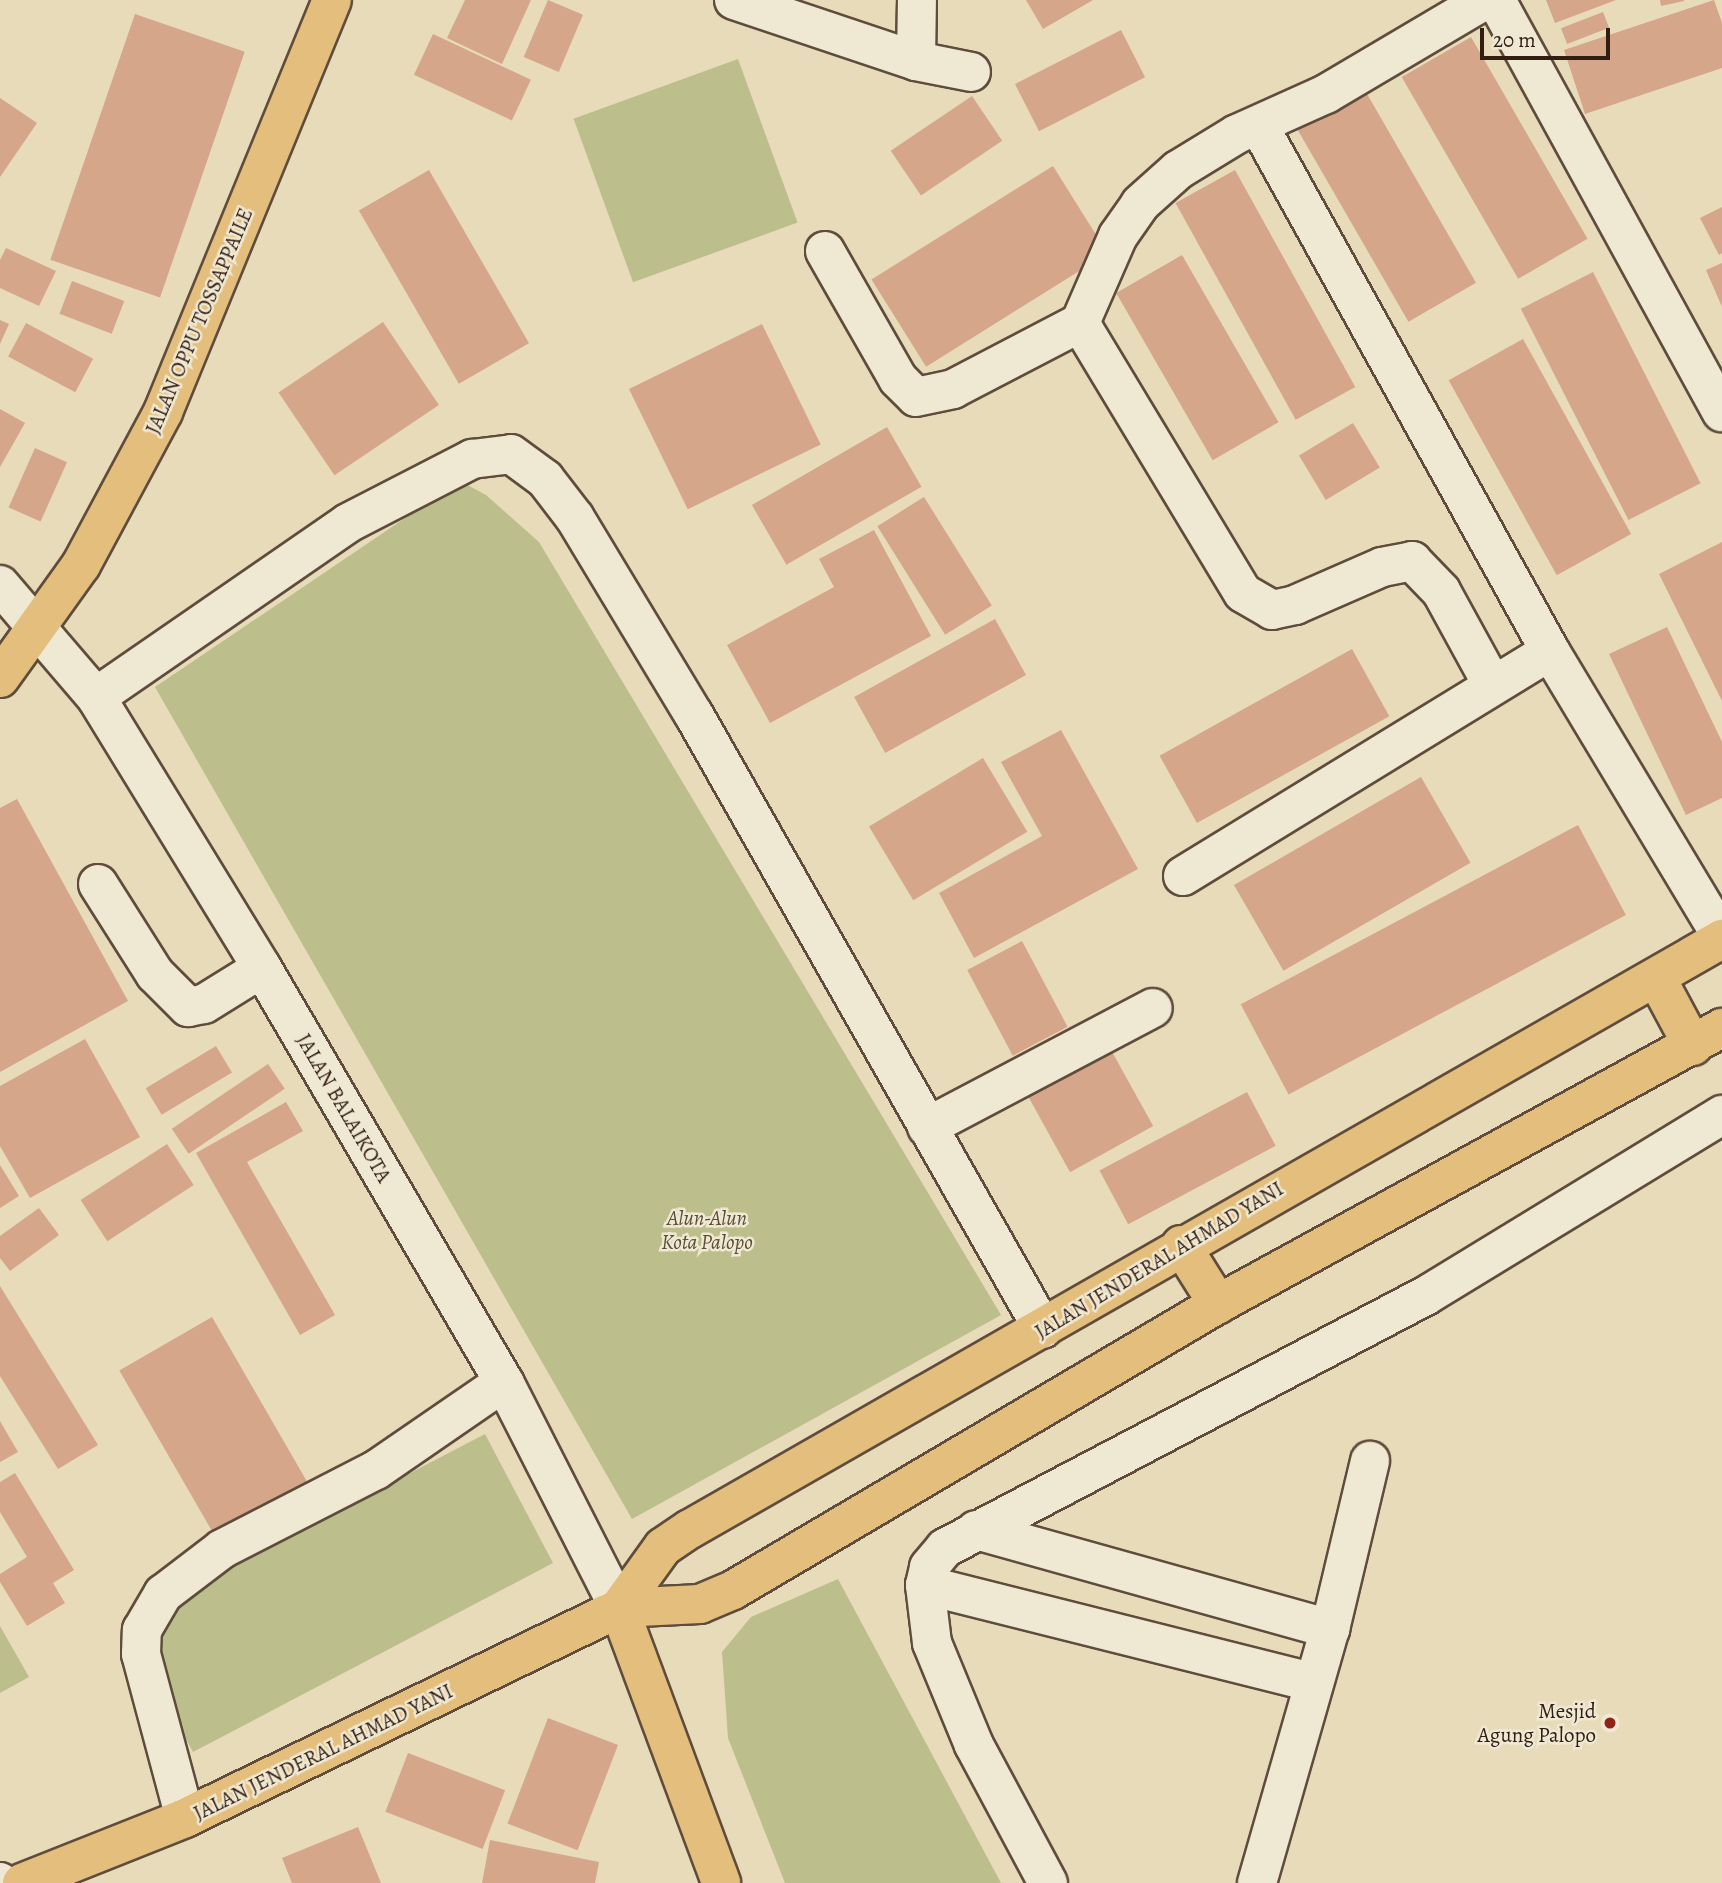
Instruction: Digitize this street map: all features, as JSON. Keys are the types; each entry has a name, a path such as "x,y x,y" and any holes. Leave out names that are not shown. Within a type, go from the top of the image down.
{"main road":[{"name":"JALAN OPPU TOSSAPPAILE","path":"0,678 38,626 113,511 163,412 332,0"},
{"name":"JALAN JENDERAL AHMAD YANI","path":"619,1608 663,1547 1043,1329 1181,1245 1657,979 1722,938"},
{"path":"1657,979 1708,1037"},
{"name":"JALAN JENDERAL AHMAD YANI","path":"22,1883 186,1818 619,1608 700,1604 733,1590 1218,1304 1708,1037"},
{"path":"1181,1245 1218,1304"},
{"path":"619,1608 722,1883"}],"street":[{"path":"734,0 916,61 971,72"},
{"path":"916,61 917,0"},
{"path":"825,251 898,379 916,397 953,389 1080,323 1118,236 1140,204 1210,148 1326,93 1485,0"},
{"path":"1496,0 1722,412"},
{"path":"1259,126 1550,651 1722,938"},
{"path":"1080,323 1244,593 1272,610 1295,605 1382,567 1412,561 1441,591 1492,684"},
{"path":"96,697 348,523 472,458 511,454 545,479 575,518 694,715 1043,1329"},
{"name":"JALAN BALAIKOTA","path":"0,585 38,626 96,697 262,968 504,1382 619,1608"},
{"path":"1184,876 1492,684 1550,651"},
{"path":"98,884 155,974 188,1007 204,1004 262,968"},
{"path":"927,1127 1153,1007"},
{"path":"1048,1883 950,1692 932,1643 925,1585 929,1567 945,1548 1427,1295 1722,1115"},
{"path":"186,1818 141,1654 142,1630 163,1594 222,1549 376,1469 504,1382"},
{"path":"1257,1883 1330,1629 1370,1461"},
{"path":"976,1530 1330,1629"},
{"path":"925,1585 1314,1683"}],"green space":[{"path":"738,59 798,223 633,282 574,119"},
{"name":"Alun-Alun Kota Palopo","path":"460,481 486,495 539,542 1001,1315 632,1519 155,687"},
{"path":"485,1434 553,1563 193,1752 156,1684 157,1651 166,1617 184,1591"},
{"path":"838,1579 1001,1883 785,1883 728,1738 722,1652 751,1617"},
{"path":"0,1626 29,1677 0,1693"}],"building":[{"path":"465,0 531,0 502,64 447,38"},
{"path":"548,0 583,15 559,72 524,57"},
{"path":"1026,0 1093,0 1043,29"},
{"path":"1546,0 1616,0 1555,23"},
{"path":"1660,0 1684,0 1684,1 1661,6"},
{"path":"1714,0 1722,23 1722,68 1585,114 1564,50"},
{"path":"1603,12 1609,28 1567,44 1561,28"},
{"path":"135,14 245,52 160,298 50,260"},
{"path":"1121,30 1145,77 1039,131 1015,84"},
{"path":"433,34 531,80 512,120 414,75"},
{"path":"1471,37 1588,239 1518,279 1402,77"},
{"path":"1363,87 1476,283 1408,322 1295,126"},
{"path":"972,96 1002,141 921,196 891,151"},
{"path":"0,98 37,123 0,177"},
{"path":"1053,166 1108,253 926,367 872,279"},
{"path":"429,170 529,343 459,384 359,210"},
{"path":"1235,170 1355,387 1296,420 1176,203"},
{"path":"1722,207 1722,253 1719,255 1700,218"},
{"path":"6,248 56,271 39,306 0,288 0,260"},
{"path":"1182,255 1278,422 1213,460 1116,293"},
{"path":"1722,263 1722,307 1706,270"},
{"path":"1593,272 1701,483 1628,520 1521,309"},
{"path":"72,281 124,301 112,334 59,314"},
{"path":"0,320 9,324 0,344"},
{"path":"383,322 439,405 334,475 279,392"},
{"path":"26,323 93,359 75,392 8,357"},
{"path":"762,324 821,444 688,509 629,389"},
{"path":"1523,339 1631,534 1557,575 1449,380"},
{"path":"0,409 25,423 0,467"},
{"path":"1353,423 1380,468 1326,500 1299,455"},
{"path":"887,427 922,487 786,565 752,505"},
{"path":"35,448 67,462 41,522 9,507"},
{"path":"924,497 992,606 945,635 877,526"},
{"path":"874,530 931,636 770,723 727,645 834,587 819,559"},
{"path":"1722,542 1722,701 1659,574"},
{"path":"995,619 1026,675 885,753 854,697"},
{"path":"1667,627 1722,742 1722,798 1686,815 1609,654"},
{"path":"1352,649 1389,716 1197,823 1160,756"},
{"path":"1061,730 1138,869 974,958 939,893 1042,836 1001,762"},
{"path":"983,758 1027,832 913,900 869,827"},
{"path":"1421,777 1470,863 1283,971 1234,885"},
{"path":"17,799 128,1001 0,1072 0,808"},
{"path":"1578,825 1626,915 1289,1094 1241,1004"},
{"path":"1022,941 1068,1027 1013,1056 967,970"},
{"path":"85,1039 140,1137 30,1198 0,1146 0,1086"},
{"path":"216,1046 232,1073 162,1115 146,1088"},
{"path":"1111,1050 1153,1126 1070,1172 1028,1096"},
{"path":"268,1064 285,1089 189,1154 172,1129"},
{"path":"1247,1092 1276,1146 1128,1224 1100,1170"},
{"path":"286,1102 303,1131 247,1162 335,1315 300,1335 196,1153"},
{"path":"167,1144 194,1185 107,1241 81,1200"},
{"path":"0,1165 19,1196 0,1208"},
{"path":"39,1208 59,1235 10,1271 0,1258 0,1236"},
{"path":"0,1286 98,1445 58,1469 0,1376"},
{"path":"212,1317 308,1482 215,1536 119,1370"},
{"path":"0,1421 18,1452 0,1462"},
{"path":"15,1473 74,1570 53,1583 65,1603 27,1626 0,1582 0,1574 27,1557 0,1512 0,1482"},
{"path":"548,1718 618,1745 578,1850 508,1823"},
{"path":"408,1753 505,1790 483,1849 385,1812"},
{"path":"358,1827 381,1883 292,1883 282,1858"},
{"path":"490,1840 599,1862 595,1883 482,1883"}],"place":[{"name":"Mesjid Agung Palopo","path":"1610,1723"}]}
